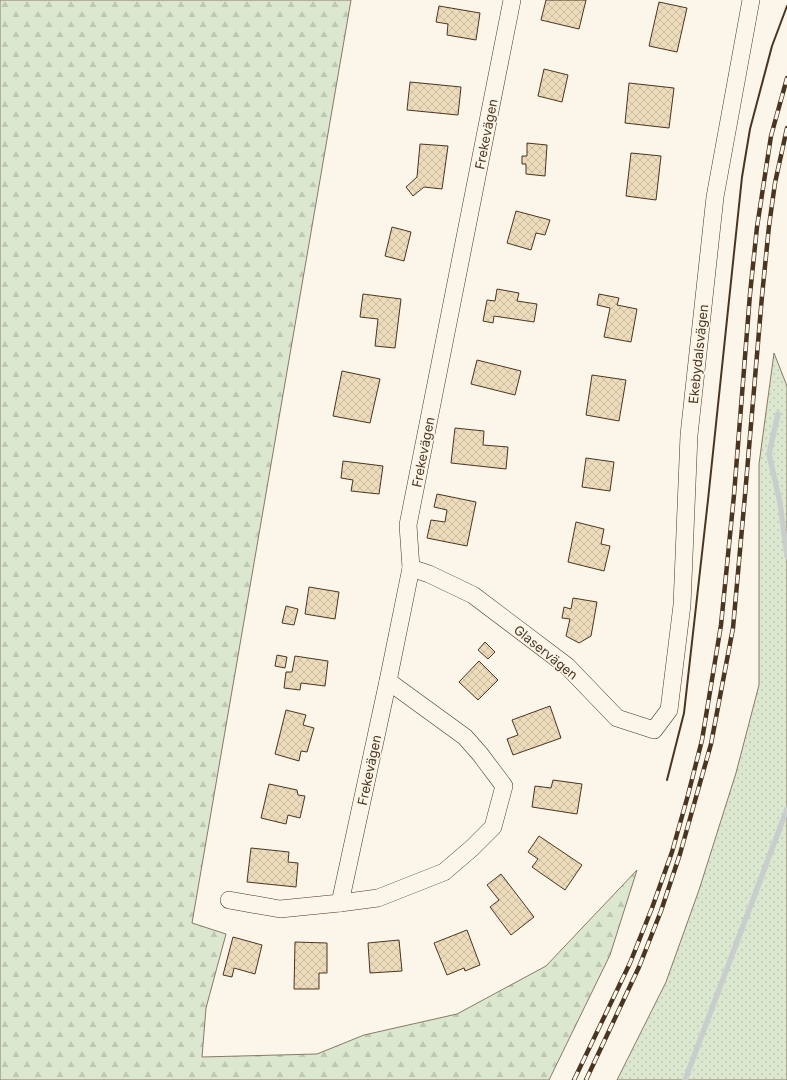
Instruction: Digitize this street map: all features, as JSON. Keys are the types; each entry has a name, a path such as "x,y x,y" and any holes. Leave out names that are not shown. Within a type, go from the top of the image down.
{"street":[{"name":"Frekevägen","path":"340,903 411,568 408,525 512,0"},
{"name":"Ekebydalsvägen","path":"669,710 682,606 689,435 715,197 751,0"},
{"name":"Glaservägen","path":"411,568 429,574 473,595 566,666 616,718 654,730 669,710"},
{"path":"229,900 280,909 378,898 444,872 472,848 493,826 504,786 465,737 388,681"}],"green space":[{"path":"0,0 351,0 192,923 226,934 206,1008 202,1057 317,1054 364,1035 457,1014 546,966 637,870 610,955 549,1080 0,1080"},
{"path":"774,353 787,386 787,1080 617,1080 666,982 699,890 736,773 759,685 759,464"}],"building":[{"path":"546,0 586,0 579,29 541,20"},
{"path":"659,2 687,8 677,52 649,46"},
{"path":"439,6 480,13 476,40 447,35 448,24 436,22"},
{"path":"544,69 568,75 562,102 538,96"},
{"path":"410,82 461,87 458,115 407,110"},
{"path":"629,83 674,88 669,128 625,123"},
{"path":"527,143 547,145 545,176 526,174 526,164 522,164 522,156 527,156"},
{"path":"420,144 448,146 442,189 424,187 413,196 406,187 417,177"},
{"path":"631,153 661,156 656,200 626,196"},
{"path":"516,211 550,220 545,235 536,233 531,250 507,243"},
{"path":"392,227 411,232 404,261 385,256"},
{"path":"497,289 519,293 517,301 537,304 534,322 494,316 493,323 483,321 487,300 495,301"},
{"path":"363,294 401,299 395,348 375,346 378,319 360,317"},
{"path":"599,294 619,298 617,305 637,309 631,342 604,337 610,308 597,305"},
{"path":"477,360 521,371 515,395 471,384"},
{"path":"342,371 380,379 370,423 333,416"},
{"path":"592,375 626,380 619,421 586,415"},
{"path":"455,428 484,431 483,445 508,447 506,469 451,463"},
{"path":"586,458 614,462 610,491 582,487"},
{"path":"343,461 383,466 379,494 351,491 353,480 341,478"},
{"path":"437,494 476,502 467,546 427,538 431,520 445,522 447,510 434,507"},
{"path":"576,522 604,529 601,544 610,546 604,571 568,562"},
{"path":"309,587 339,592 335,619 305,614"},
{"path":"573,598 597,602 591,636 579,643 566,636 570,619 562,618 564,607 571,609"},
{"path":"286,606 298,609 294,625 282,623"},
{"path":"485,642 495,652 488,659 478,650"},
{"path":"277,655 287,657 285,668 275,666"},
{"path":"295,656 328,661 325,686 301,683 300,690 284,688 286,672 292,672"},
{"path":"479,661 498,680 478,700 459,682"},
{"path":"550,706 561,738 513,755 507,739 518,735 512,720"},
{"path":"286,710 306,715 303,725 314,728 307,752 301,751 299,761 275,754"},
{"path":"553,780 582,784 577,814 532,807 535,786 551,788"},
{"path":"269,784 297,790 298,795 305,796 300,818 288,815 286,824 261,818"},
{"path":"539,836 582,865 565,890 532,867 538,859 528,852"},
{"path":"251,848 289,852 288,862 298,863 296,887 247,882"},
{"path":"501,874 534,917 511,935 490,907 499,900 487,885"},
{"path":"467,930 480,965 465,971 464,968 447,975 434,943"},
{"path":"233,937 262,945 255,974 234,968 232,977 223,975"},
{"path":"399,940 402,971 370,973 368,943"},
{"path":"295,942 327,943 327,973 319,973 319,989 294,989"}],"waterway":[{"path":"778,414 769,454 780,503 787,556"},
{"path":"685,1080 787,809"}],"railway":[{"path":"574,1080 630,963 652,908 672,852 702,740 721,625 734,495 750,294 757,227 771,136 787,78"},
{"path":"586,1080 639,967 661,911 680,854 711,744 733,628 769,226 775,183 787,128"}],"wall":[{"path":"667,780 684,713 742,177 750,129 772,46 787,6"}]}
